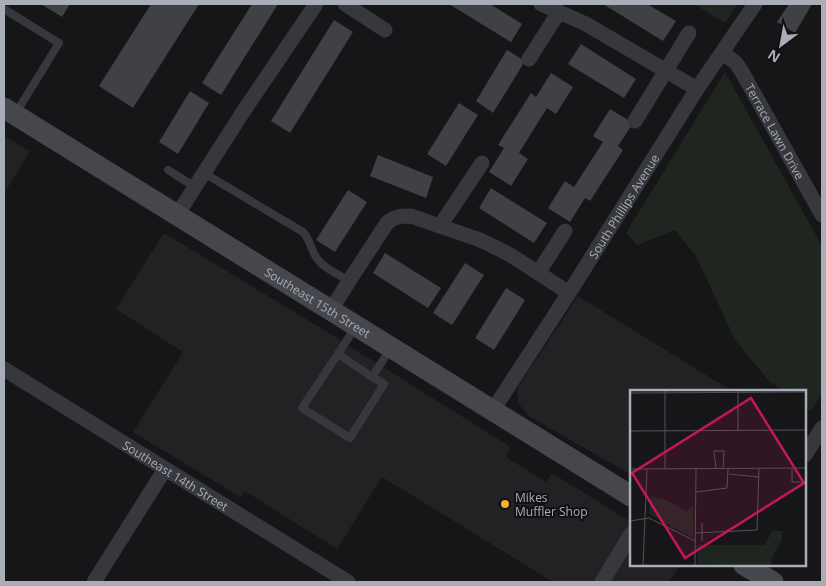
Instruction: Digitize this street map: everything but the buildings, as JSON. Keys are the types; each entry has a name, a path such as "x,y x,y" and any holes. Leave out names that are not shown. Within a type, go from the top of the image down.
{"main road":[{"name":"Southeast 15th Street","path":"9,111 630,495"},
{"path":"746,566 773,582"}],"street":[{"path":"345,4 386,30"},
{"path":"541,4 586,24 697,89"},
{"name":"South Phillips Avenue","path":"493,410 697,89 755,4"},
{"path":"178,215 313,5"},
{"path":"529,59 558,12"},
{"path":"635,121 689,33"},
{"name":"Terrace Lawn Drive","path":"723,53 736,63 742,72 822,215"},
{"path":"440,226 482,163"},
{"path":"331,310 383,229 392,219 403,216 411,216 480,240 512,256 569,293"},
{"path":"538,273 564,231"},
{"name":"Southeast 14th Street","path":"4,369 348,582"},
{"path":"806,453 822,428"},
{"path":"94,582 165,469"},
{"path":"602,582 630,536"}],"lane":[{"path":"4,10 59,43 9,111"},
{"path":"168,170 195,187"},
{"path":"204,173 303,232 309,239 316,257 322,264 348,281"},
{"path":"338,354 384,384 350,438 302,408 356,326"},
{"path":"372,377 391,347"}],"shaded area":[{"path":"694,4 737,4 725,23"},
{"path":"725,72 822,246 822,394 811,411 806,407 806,390 782,390 770,382 735,340 696,256 675,230 637,245 626,233"},
{"path":"4,136 30,151 4,194"},
{"path":"164,233 511,447 506,457 546,482 552,473 630,521 630,566 679,566 669,582 553,582 382,477 337,549 245,491 240,497 133,432 183,352 116,309"},
{"path":"578,296 730,390 630,390 630,474 529,416 518,403 518,387"}],"place":[{"name":"Mikes Muffler Shop","path":"505,504"}]}
